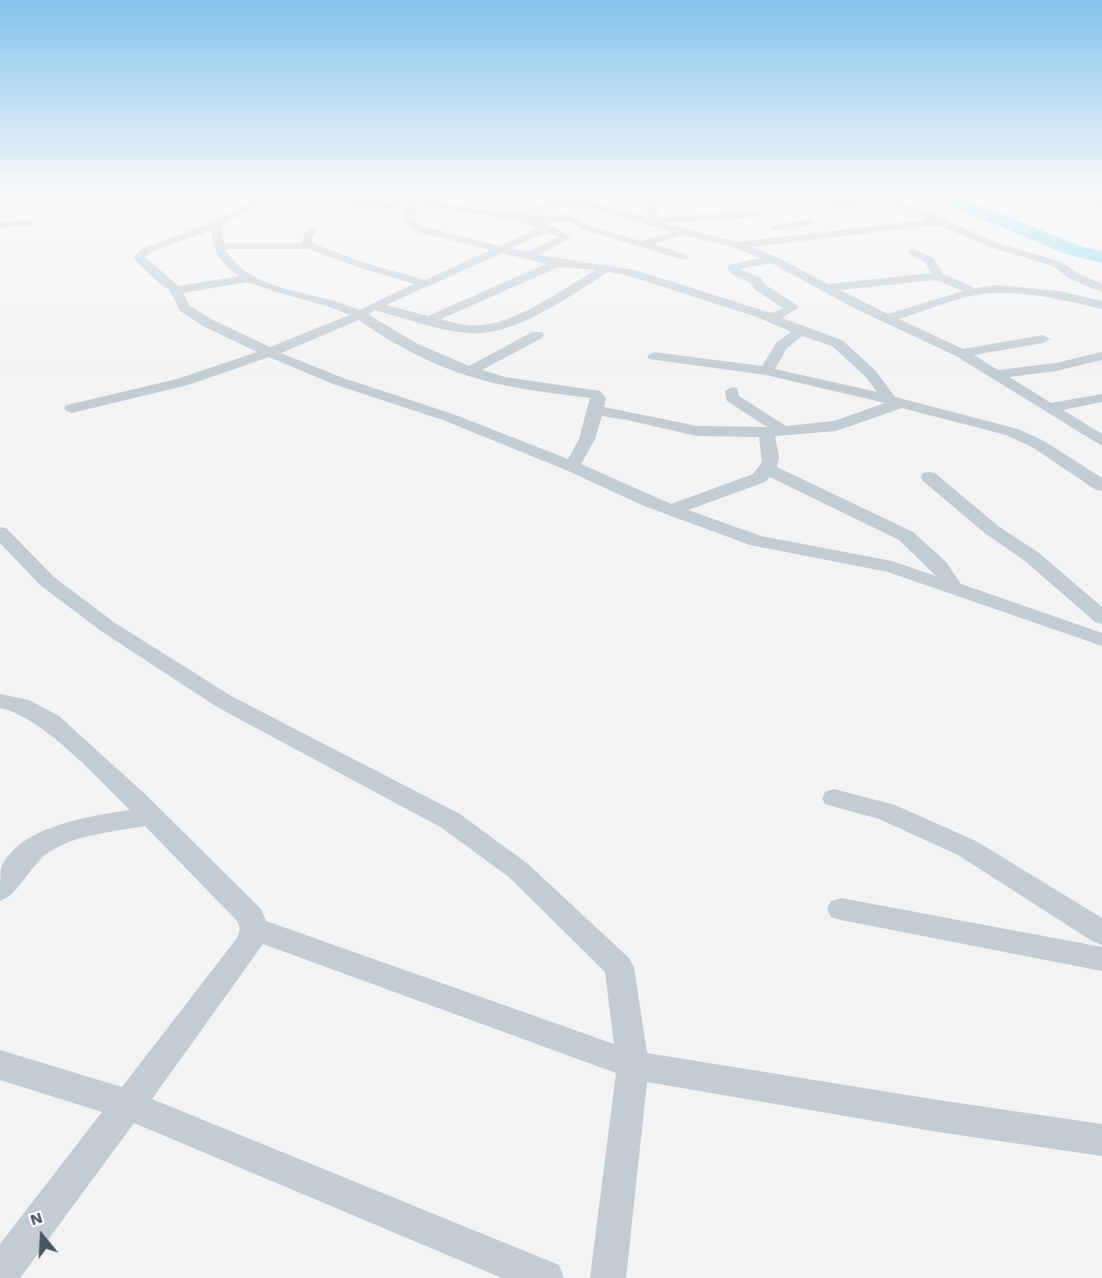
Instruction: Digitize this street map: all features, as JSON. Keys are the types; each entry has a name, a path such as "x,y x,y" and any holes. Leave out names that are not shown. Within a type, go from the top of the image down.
{"street":[{"path":"140,257 147,266 176,290 179,300 191,313 268,352 338,381 448,417 572,466 671,510 757,541 892,567 1102,640"},
{"path":"225,257 251,278 266,286 306,296 360,315 387,335 422,353 470,371 503,381 595,394 599,398 596,411 587,439 572,466"},
{"path":"338,257 426,284"},
{"path":"72,408 143,393 233,366 360,315 374,306 482,257"},
{"path":"529,257 557,263 608,268 659,281 771,318 800,331 837,343 871,374 895,402"},
{"path":"769,257 858,305 962,353 1102,441"},
{"path":"923,257 930,260 938,276"},
{"path":"1032,257 1057,264 1074,276 1102,288"},
{"path":"771,318 792,308 758,286 758,281 735,271 733,267 773,259"},
{"path":"429,320 557,263"},
{"path":"374,306 462,329 494,328 526,303 608,268"},
{"path":"826,288 938,276 974,292"},
{"path":"176,290 251,278"},
{"path":"888,318 974,292 997,289 1059,296 1102,305"},
{"path":"495,290 526,303"},
{"path":"766,371 782,345 800,331"},
{"path":"470,371 537,336"},
{"path":"962,353 1043,339"},
{"path":"654,356 766,371 1011,432 1038,444 1102,486"},
{"path":"998,374 1056,367 1102,356"},
{"path":"732,391 732,398 775,431"},
{"path":"1048,408 1102,398"},
{"path":"596,411 627,415 697,431 775,431 836,426 895,402"},
{"path":"1086,431 1102,428"},
{"path":"671,510 759,478 769,470 775,431"},
{"path":"769,470 906,536 939,566 954,588"},
{"path":"929,477 992,530 1032,557 1102,618"},
{"path":"0,532 47,581 108,627 225,702 451,821 519,871 619,967 633,1065 608,1278"},
{"path":"0,701 21,705 51,722 250,917 254,929 249,944 126,1104 0,1274"},
{"path":"834,798 886,812 967,848 1102,933"},
{"path":"0,890 29,852 46,841 68,833 149,816"},
{"path":"841,909 1102,959"},
{"path":"254,929 633,1065 938,1116 1102,1140"},
{"path":"0,1065 126,1104 546,1278"}]}
